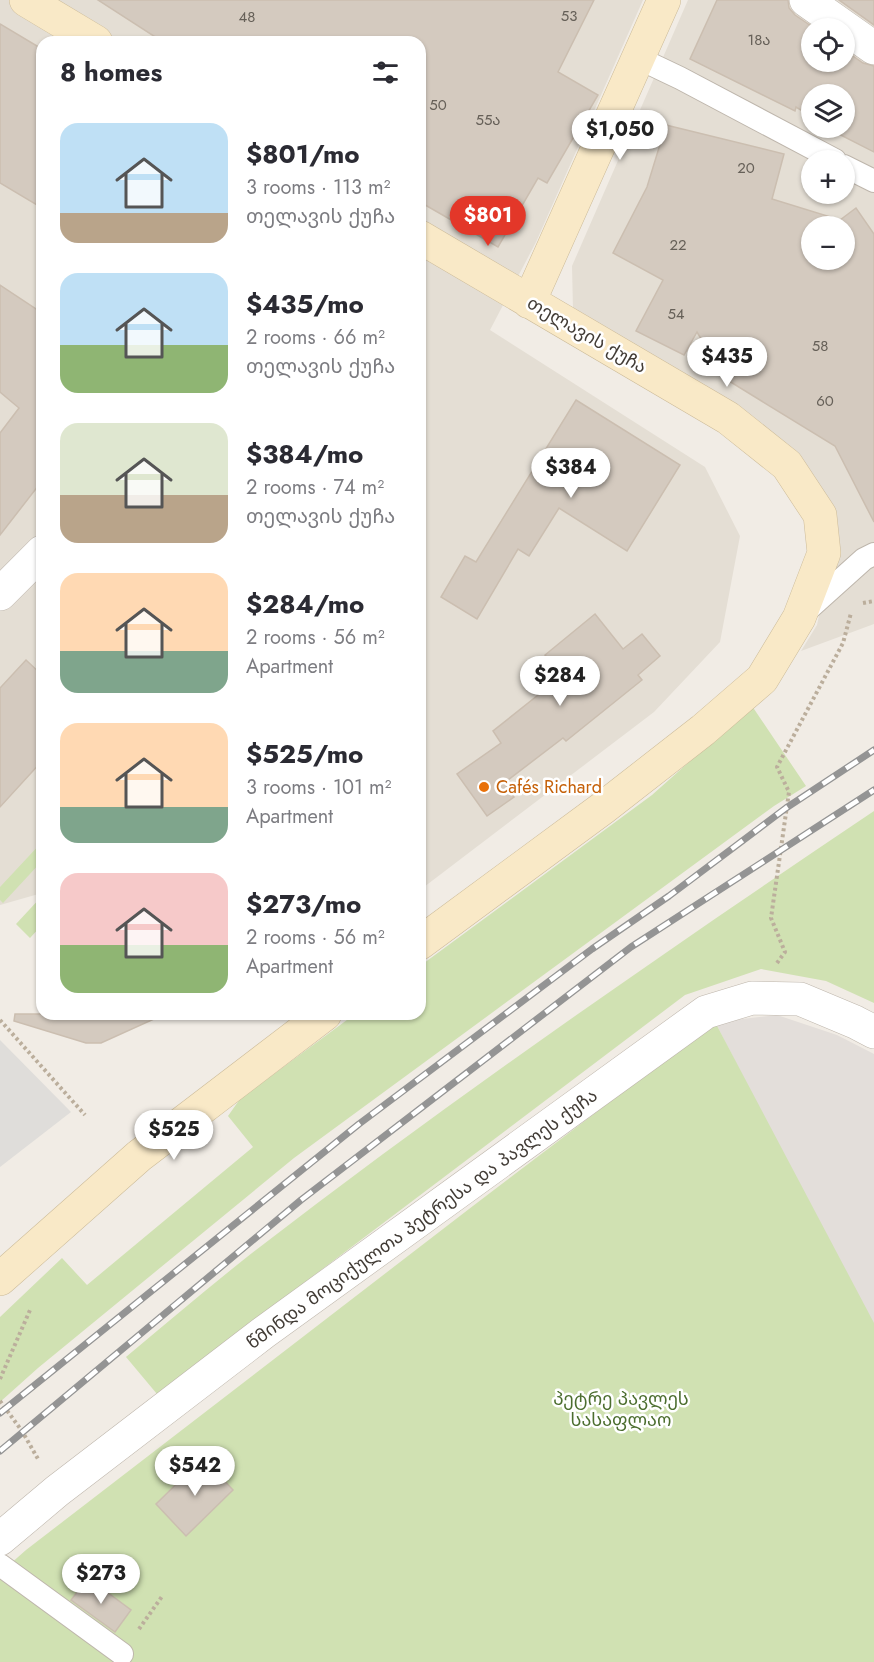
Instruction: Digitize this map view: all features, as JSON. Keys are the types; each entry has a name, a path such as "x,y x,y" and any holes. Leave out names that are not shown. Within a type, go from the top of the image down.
{"street":[{"path":"26,0 86,36"},
{"path":"529,302 664,0"},
{"path":"806,0 874,48"},
{"name":"თელავის ქუჩა","path":"426,241 728,418 787,465 820,515 824,553 799,618"},
{"path":"0,594 36,558"},
{"path":"426,939 603,808 762,679 799,618"},
{"name":"წმინდა მოციქულთა პეტრესა და პავლეს ქუჩა","path":"0,1539 57,1491 263,1333 706,1012 752,998 800,999 874,1032"},
{"path":"0,1279 139,1156 317,1020"}],"lane":[{"path":"638,58 816,150"},
{"path":"855,172 874,181"},
{"path":"799,618 864,559 874,554"},
{"path":"0,1565 122,1654"}],"path":[{"path":"752,998 785,952 771,918 789,792 777,767 843,643 852,606"},
{"path":"0,1020 85,1115"},
{"path":"0,1379 30,1310"},
{"path":"0,1401 22,1431 57,1491"}],"shaded area":[{"path":"0,0 643,0 536,242 490,330 705,467 740,536 720,642 654,712 426,885 426,36 36,36 36,895 0,905"},
{"path":"688,0 874,0 874,624 801,651 817,625 835,543 814,476 573,310 572,266"},
{"path":"777,1015 837,1035 874,1054 874,1330 715,1022"},
{"path":"0,1040 71,1112 0,1167"}],"green space":[{"path":"752,706 806,786 774,806 294,1158 38,1368 0,1402 0,1317 62,1258 87,1285 253,1147 228,1116 240,1099 347,1020 426,1020 426,962 652,795"},
{"path":"874,811 874,1003 826,981 761,969 685,995 157,1394 126,1357 252,1253 482,1082 637,972"},
{"path":"36,848 36,867 3,903 0,900 0,887"},
{"path":"36,902 36,932 30,938 16,924"},
{"name":"პეტრე პავლეს სასაფლაო","path":"715,1022 874,1323 874,1662 0,1662 0,1573 26,1550"}],"building":[{"path":"98,0 594,0 558,72 598,95 547,183 538,178 498,247 426,205 426,36 154,36"},
{"path":"717,0 788,0 789,8 801,19 801,72 855,72 855,58 874,66 874,152 847,138 855,138 855,84 801,84 801,110 796,107 795,111 690,59"},
{"path":"839,0 874,0 874,25"},
{"path":"0,24 36,45 36,204 0,183"},
{"path":"666,125 784,154 772,199 827,216 801,216 801,270 855,270 855,216 845,216 856,208 874,234 874,522 835,446 724,378 697,332 684,355 636,331 663,280 613,253 647,187"},
{"path":"0,285 36,309 36,489 0,535 0,433 19,408 0,392"},
{"path":"576,400 680,465 627,551 559,508 529,556 518,549 477,619 441,597 465,556 476,562"},
{"path":"595,614 623,649 642,634 660,656 638,675 642,680 566,741 563,738 504,783 514,797 487,816 457,774 501,743 493,731 562,676 545,655"},
{"path":"26,660 36,669 36,768 0,807 0,688"},
{"path":"15,1014 36,1014 36,1020 152,1020 101,1043 86,1043 14,1021"},
{"path":"203,1458 233,1490 186,1536 156,1504"},
{"path":"88,1578 131,1610 115,1632 71,1600"}],"railway":[{"path":"0,1413 359,1124 592,949 669,896 786,808 874,750"},
{"path":"0,1451 301,1200 631,947 874,790"}],"place":[{"name":"Cafés Richard","path":"484,787"}]}
